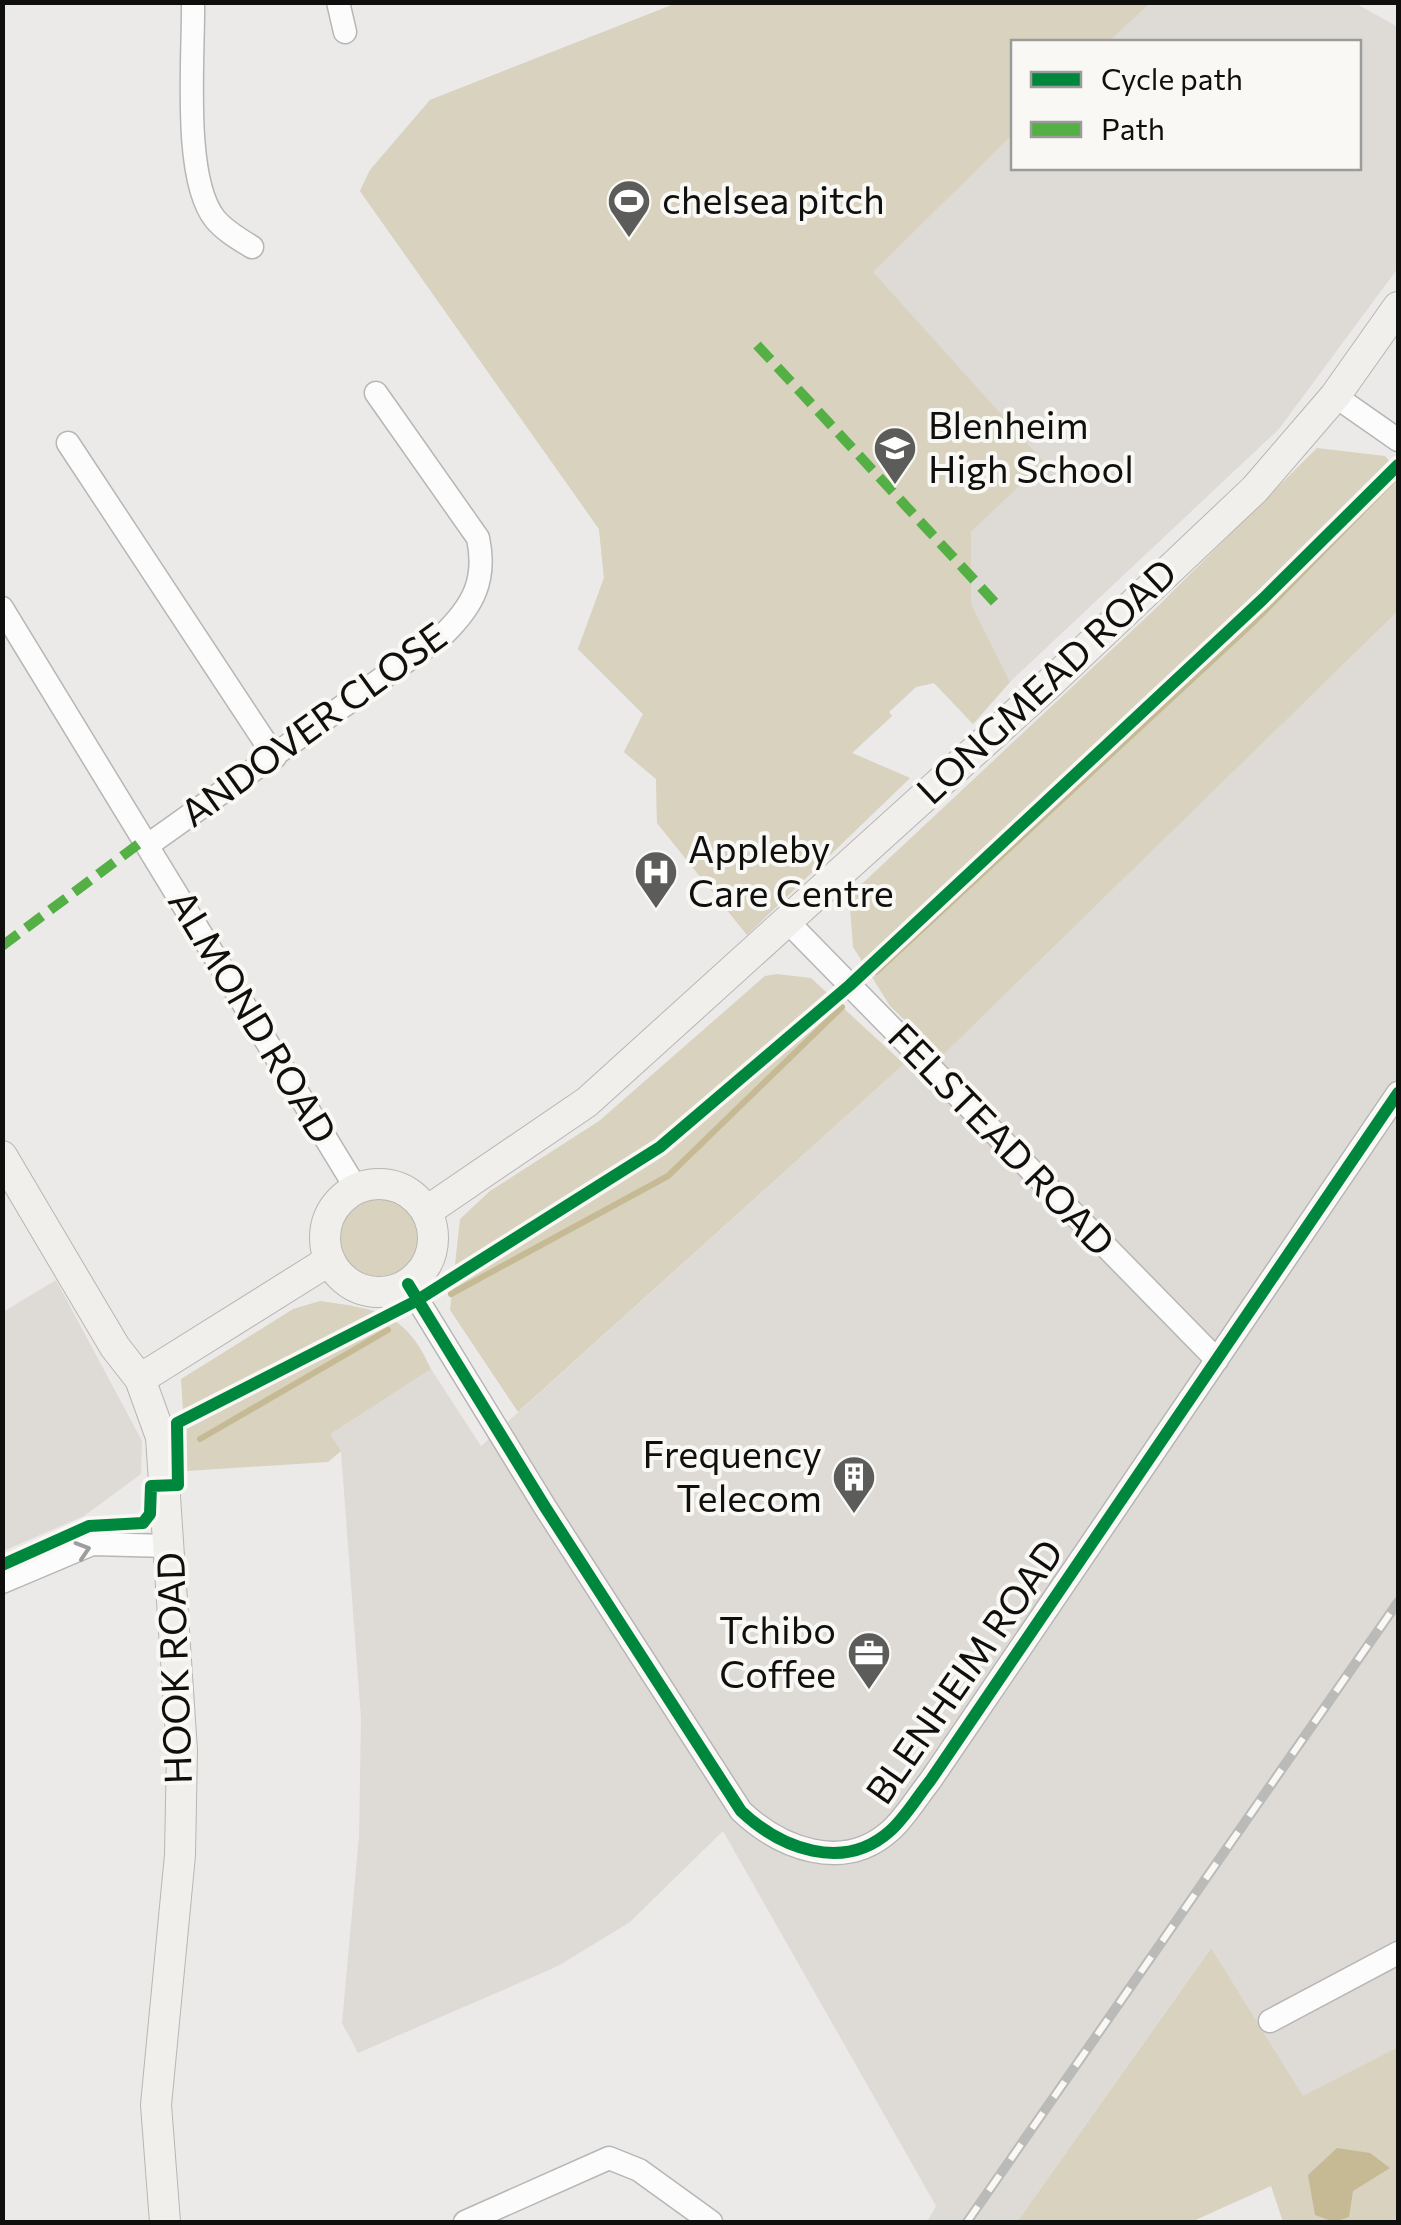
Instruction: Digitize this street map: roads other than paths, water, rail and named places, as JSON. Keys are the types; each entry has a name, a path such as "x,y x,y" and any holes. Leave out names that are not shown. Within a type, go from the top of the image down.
{"street":[{"path":"193,2 196,158 201,192 213,217 252,247"},
{"path":"338,2 345,32"},
{"name":"LONGMEAD ROAD","path":"427,1211 587,1102 1052,682 1255,489 1335,396 1398,306"},
{"name":"ANDOVER CLOSE","path":"148,846 444,635 474,601 483,559 478,538 376,393"},
{"path":"1335,396 1398,440"},
{"path":"68,443 275,757"},
{"name":"ALMOND ROAD","path":"2,608 356,1188"},
{"name":"FELSTEAD ROAD","path":"786,920 1217,1360"},
{"name":"BLENHEIM ROAD","path":"408,1284 545,1508 741,1811 761,1830 812,1852 836,1854 890,1832 930,1782 1398,1093"},
{"name":"HOOK ROAD","path":"2,1156 115,1348 140,1380 161,1437 182,1750 180,1855 156,2089 165,2222"},
{"path":"374,1184 400,1187 427,1211 433,1246 427,1264 408,1284 391,1291 358,1287 342,1277 330,1260 325,1242 329,1217 339,1201 356,1188 374,1184"},
{"path":"140,1380 330,1260"},
{"path":"2,1582 92,1544 170,1546"},
{"path":"1270,2020 1398,1953"},
{"path":"465,2222 609,2158 639,2170 711,2222"}],"waterway":[{"path":"876,972 1255,621 1398,475"},
{"path":"451,1294 668,1176 842,1007"},
{"path":"200,1439 388,1330"}],"railway":[{"path":"967,2222 1398,1602"}],"place":[{"name":"chelsea pitch","path":"629,239"},
{"name":"Blenheim High School","path":"895,486"},
{"name":"Appleby Care Centre","path":"656,910"},
{"name":"Frequency Telecom","path":"854,1515"},
{"name":"Tchibo Coffee","path":"869,1691"}]}
